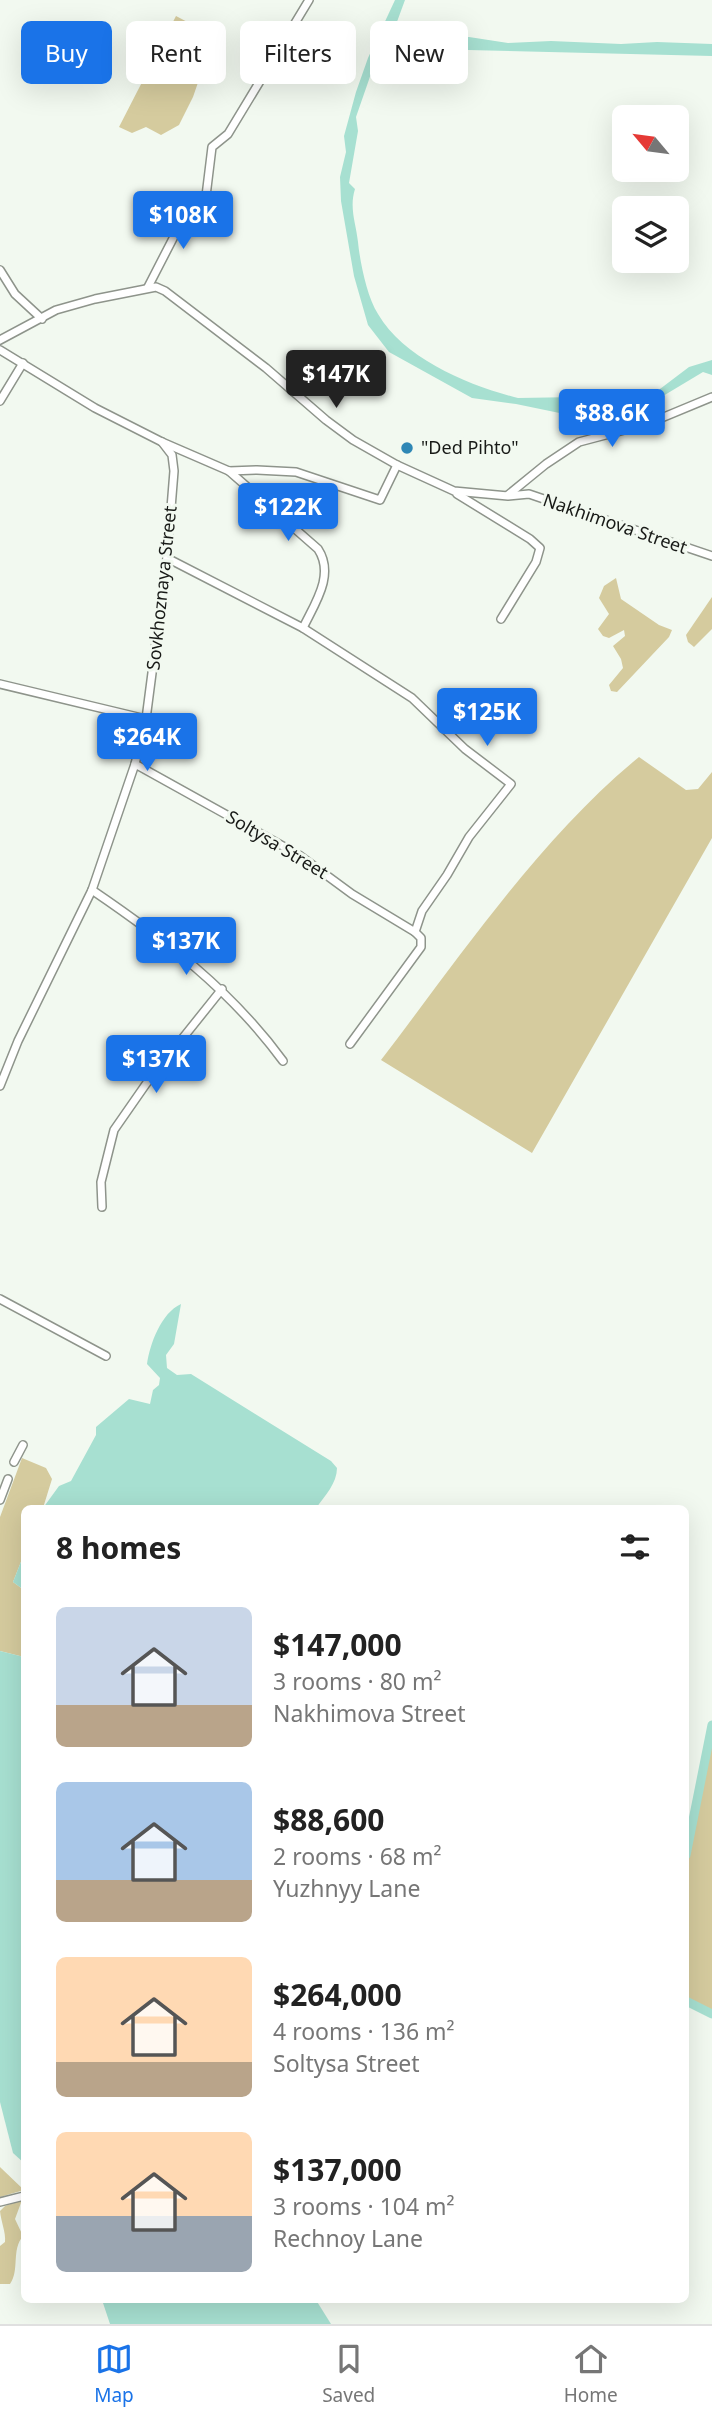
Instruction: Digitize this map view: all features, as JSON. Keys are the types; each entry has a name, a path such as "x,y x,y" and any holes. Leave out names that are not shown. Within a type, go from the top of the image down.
{"street":[{"path":"0,340 56,310 148,287 183,219 206,196 212,146 228,134 310,0"},
{"path":"0,270 15,294 42,319"},
{"name":"Nakhimova Street","path":"148,287 165,291 266,368 353,440 397,466 454,491 508,496 529,494 712,556"},
{"path":"0,350 95,408 162,442 229,471 317,549 324,558 326,573 303,628"},
{"path":"0,401 23,363"},
{"path":"508,496 546,464 579,442 647,424 712,397"},
{"name":"Sovkhoznaya Street","path":"0,1086 18,1041 92,890 135,764 146,719 167,558 174,471 172,455 162,442"},
{"path":"229,471 296,472 380,500 397,466"},
{"path":"454,491 541,548 536,562 501,619"},
{"path":"167,558 303,628 412,698 465,749 510,784 469,837 422,911 415,932 421,938 421,947 350,1044"},
{"path":"0,684 146,719"},
{"name":"Soltysa Street","path":"135,764 299,855 352,894 415,932"},
{"path":"92,890 156,934 222,989 265,1036 283,1061"},
{"path":"102,1208 101,1182 114,1130 154,1074 222,989"},
{"path":"0,1299 106,1356"},
{"path":"14,1462 23,1445"},
{"path":"0,1500 8,1479"},
{"path":"0,2202 21,2197"}],"shaded area":[{"path":"141,84 197,84 179,125 161,135 146,127 132,133 119,127"},
{"path":"616,578 621,599 659,625 672,630 669,637 617,692 611,691 609,685 623,668 613,646 625,636 624,630 609,638 603,636 598,629 609,614 599,598 604,586"},
{"path":"712,597 712,629 694,647 688,642 686,635"},
{"path":"639,757 686,790 698,789 712,772 712,838 532,1153 381,1060 471,940 534,862 602,789"},
{"path":"22,1458 46,1468 52,1479 44,1505 21,1505 21,1562 13,1582 21,1588 21,1656 0,1651 0,1517"},
{"path":"712,1725 712,2014 689,2002 689,1840"},
{"path":"0,2167 21,2187 21,2191 0,2197"},
{"path":"21,2200 15,2219 21,2239 17,2247 13,2278 10,2284 0,2284 0,2246 5,2242 5,2238 0,2211 5,2206"}],"water":[{"path":"395,0 405,0 397,21 385,21"},
{"path":"468,37 508,43 551,41 712,44 712,56 468,50"},
{"path":"370,54 370,77 356,117 358,131 349,183 355,189 353,209 360,259 374,307 404,344 421,357 459,378 518,398 638,396 656,392 689,367 712,360 712,375 703,372 638,411 600,404 574,416 472,398 389,352 368,325 354,276 341,201 340,177 346,152 344,136"},
{"path":"181,1304 174,1344 166,1355 167,1368 177,1375 191,1374 331,1461 337,1468 336,1474 333,1484 318,1505 45,1505 59,1486 71,1481 96,1435 96,1427 129,1399 150,1404 153,1390 159,1385 160,1378 147,1364 151,1347 162,1322"},
{"path":"21,1562 21,1588 13,1582"},
{"path":"0,1651 21,1656 21,2160 13,2153 0,2102"},
{"path":"103,2303 318,2303 331,2324 110,2324"}],"waterway":[{"path":"689,1840 712,1725"},
{"path":"689,2002 712,2014"}],"place":[{"name":"\"Ded Pihto\"","path":"407,448"}]}
